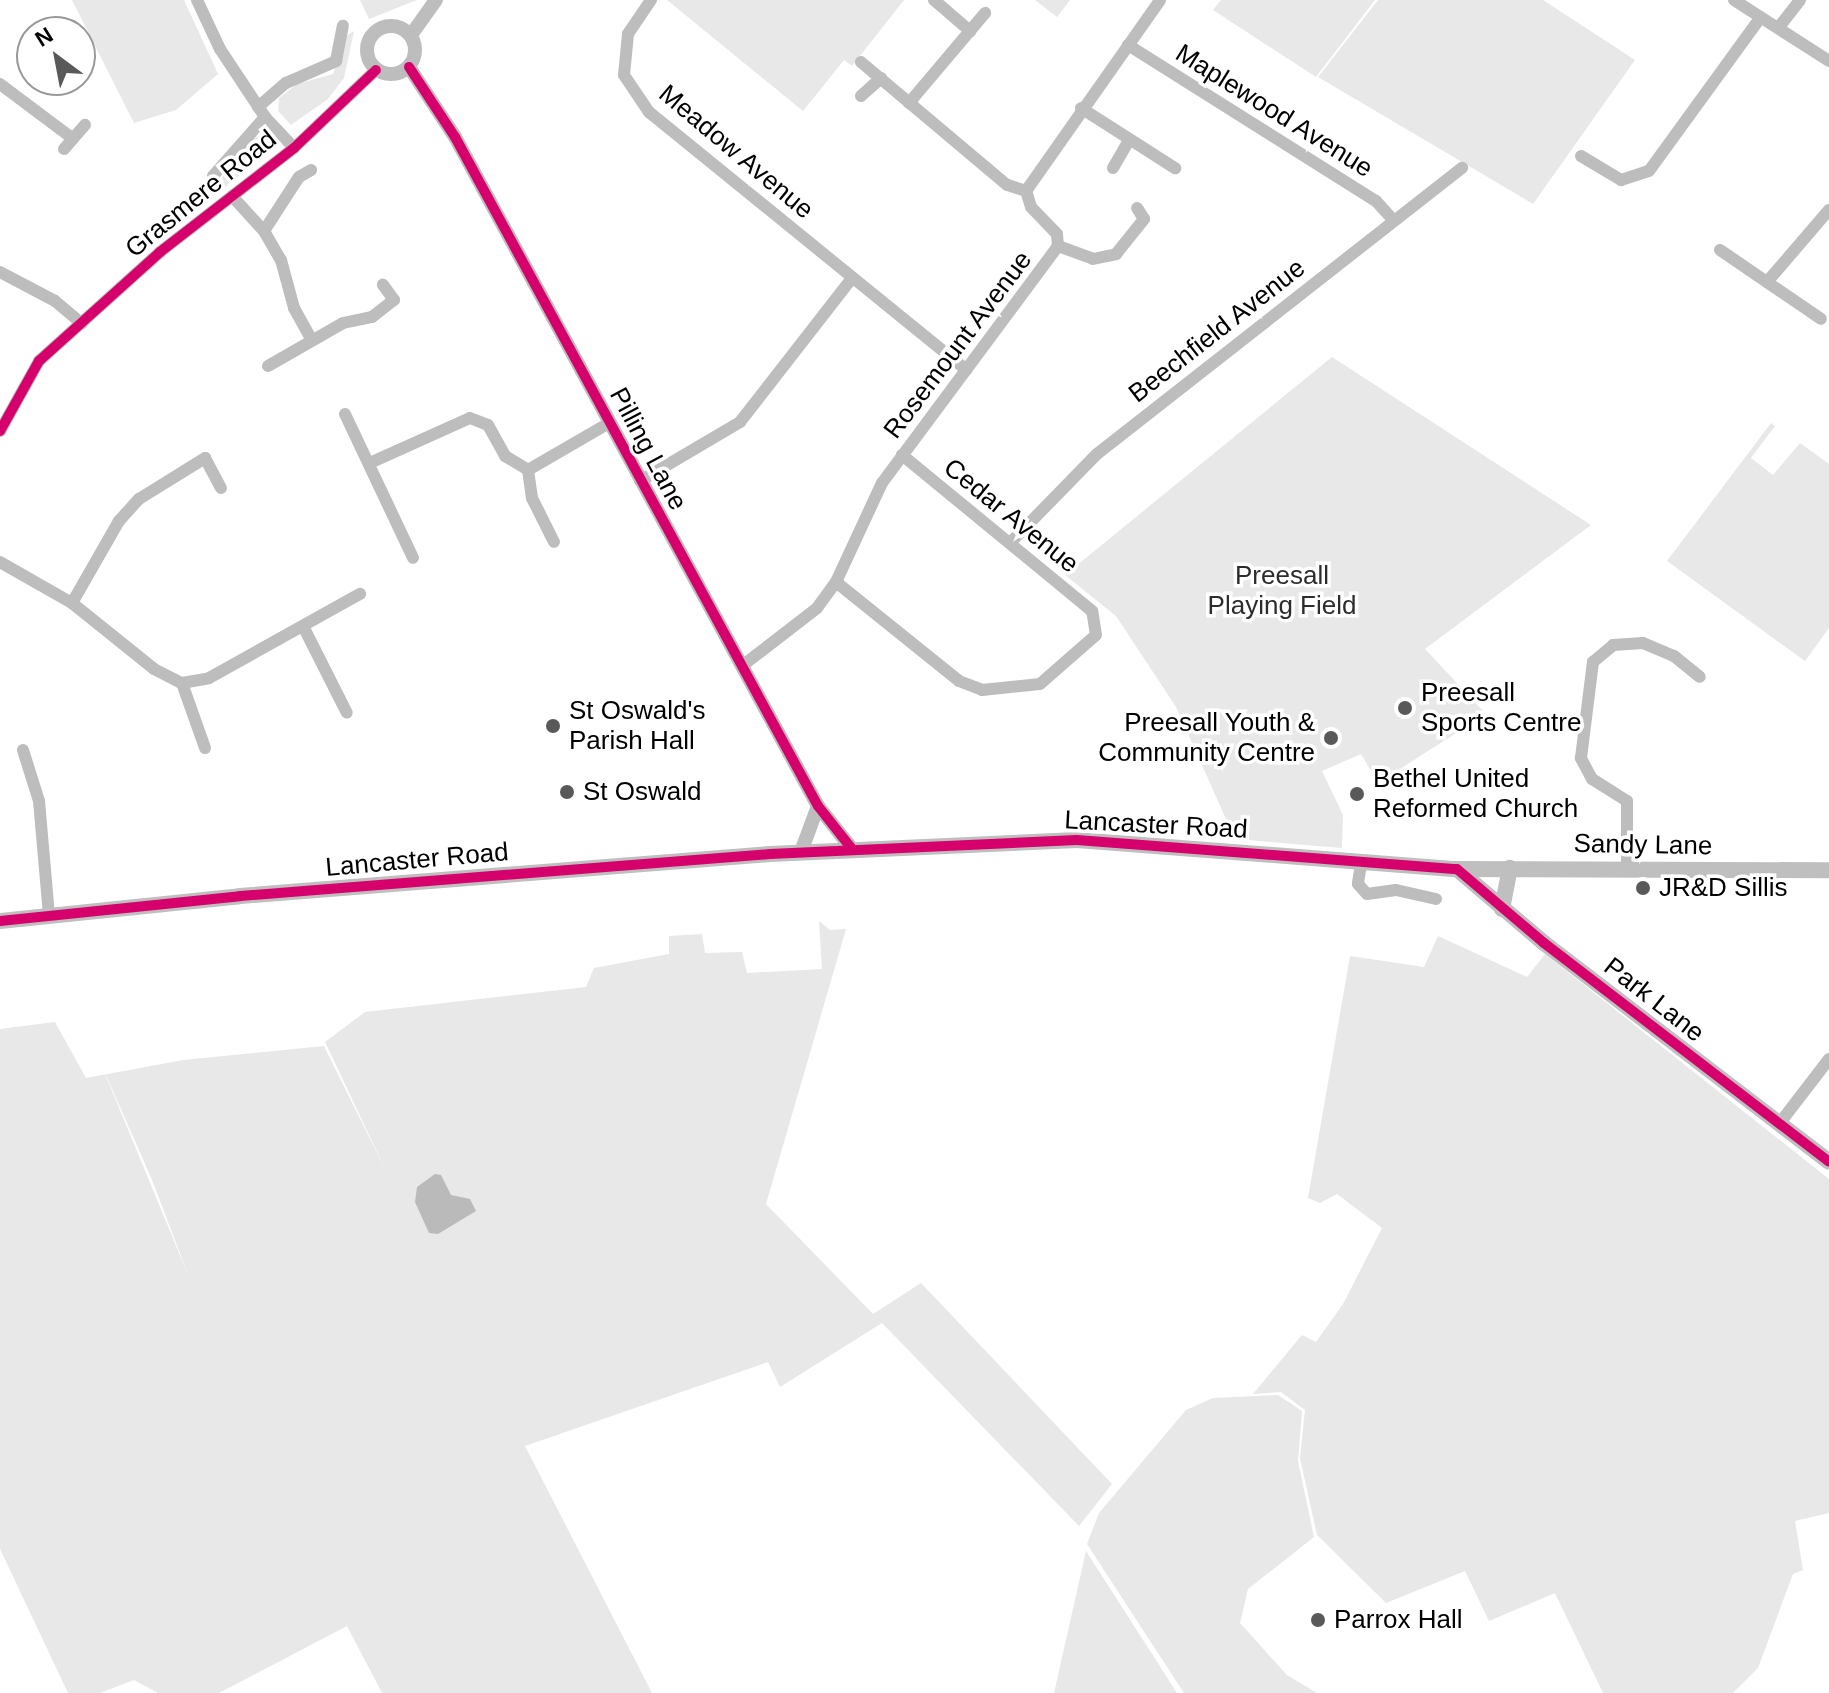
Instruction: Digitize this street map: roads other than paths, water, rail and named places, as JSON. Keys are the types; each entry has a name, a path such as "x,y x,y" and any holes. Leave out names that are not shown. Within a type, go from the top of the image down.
{"main road":[{"name":"Lancaster Road","path":"0,921 801,852 1109,840 1361,864 1457,869"},
{"path":"1502,909 1510,868"},
{"name":"Sandy Lane","path":"1457,869 1829,870"},
{"name":"Park Lane","path":"1457,869 1502,909 1829,1162"}],"street":[{"path":"197,0 220,49 261,112 294,148"},
{"path":"411,35 436,0"},
{"name":"Meadow Avenue","path":"651,0 628,34 624,75 649,112 966,370"},
{"path":"934,0 970,31"},
{"path":"1026,191 1081,108 1160,0"},
{"path":"1734,0 1828,61"},
{"path":"1779,27 1800,0"},
{"path":"909,103 985,13"},
{"path":"1581,156 1621,180 1649,171 1761,17"},
{"path":"396,26 411,35 416,48 409,67 394,75 376,70 367,53 374,32 396,26"},
{"path":"213,176 286,83 336,61 338,33"},
{"name":"Maplewood Avenue","path":"1128,45 1376,201 1393,220"},
{"name":"Rosemount Avenue","path":"742,666 817,608 836,582 882,483 1058,246 1057,234 1031,207 1026,191 1007,185 861,62"},
{"name":"Pilling Lane","path":"409,67 455,137 640,481 845,850"},
{"name":"Grasmere Road","path":"0,431 39,361 232,196 294,148 376,70"},
{"path":"861,96 881,78"},
{"path":"0,84 68,144 85,125"},
{"path":"1081,108 1175,168"},
{"path":"1113,168 1129,140"},
{"name":"Beechfield Avenue","path":"1011,542 1097,454 1462,168"},
{"path":"264,231 299,177 311,170"},
{"path":"232,196 264,231 281,260 294,308 311,339"},
{"path":"1058,246 1093,259 1116,254 1144,219 1137,208"},
{"path":"1767,282 1829,210"},
{"path":"1720,250 1821,319"},
{"path":"0,272 55,301 82,324"},
{"path":"640,481 740,422 852,278"},
{"path":"383,285 394,300 407,307"},
{"path":"268,366 311,339 372,317 394,300"},
{"path":"345,414 372,462 413,558"},
{"path":"372,462 470,418 488,425 505,456 528,470"},
{"path":"528,470 609,423"},
{"path":"198,445 221,488"},
{"name":"Cedar Avenue","path":"836,582 959,681 982,690 1028,687 1052,677 1090,645 1098,626 1092,611 902,455"},
{"path":"72,603 119,521 139,499 205,458"},
{"path":"528,470 532,498 554,542"},
{"path":"0,562 72,603 154,669 182,683 209,678 360,594"},
{"path":"303,626 347,713"},
{"path":"1627,868 1627,801 1597,784 1581,758 1593,662 1613,645 1643,643 1674,656 1700,677"},
{"path":"182,683 205,748"},
{"path":"23,750 39,801 49,915"},
{"path":"801,852 818,806"},
{"path":"1361,864 1361,891 1403,891 1436,899"},
{"path":"1779,1124 1829,1059"}],"place":[{"name":"Preesall Sports Centre","path":"1405,708"},
{"name":"St Oswald's Parish Hall","path":"553,726"},
{"name":"Preesall Youth & Community Centre","path":"1331,738"},
{"name":"St Oswald","path":"567,792"},
{"name":"Bethel United Reformed Church","path":"1357,794"},
{"name":"JR&D Sillis","path":"1643,888"},
{"name":"Parrox Hall","path":"1318,1620"}],"park label":[{"name":"Preesall Playing Field","path":"1282,591"}]}
